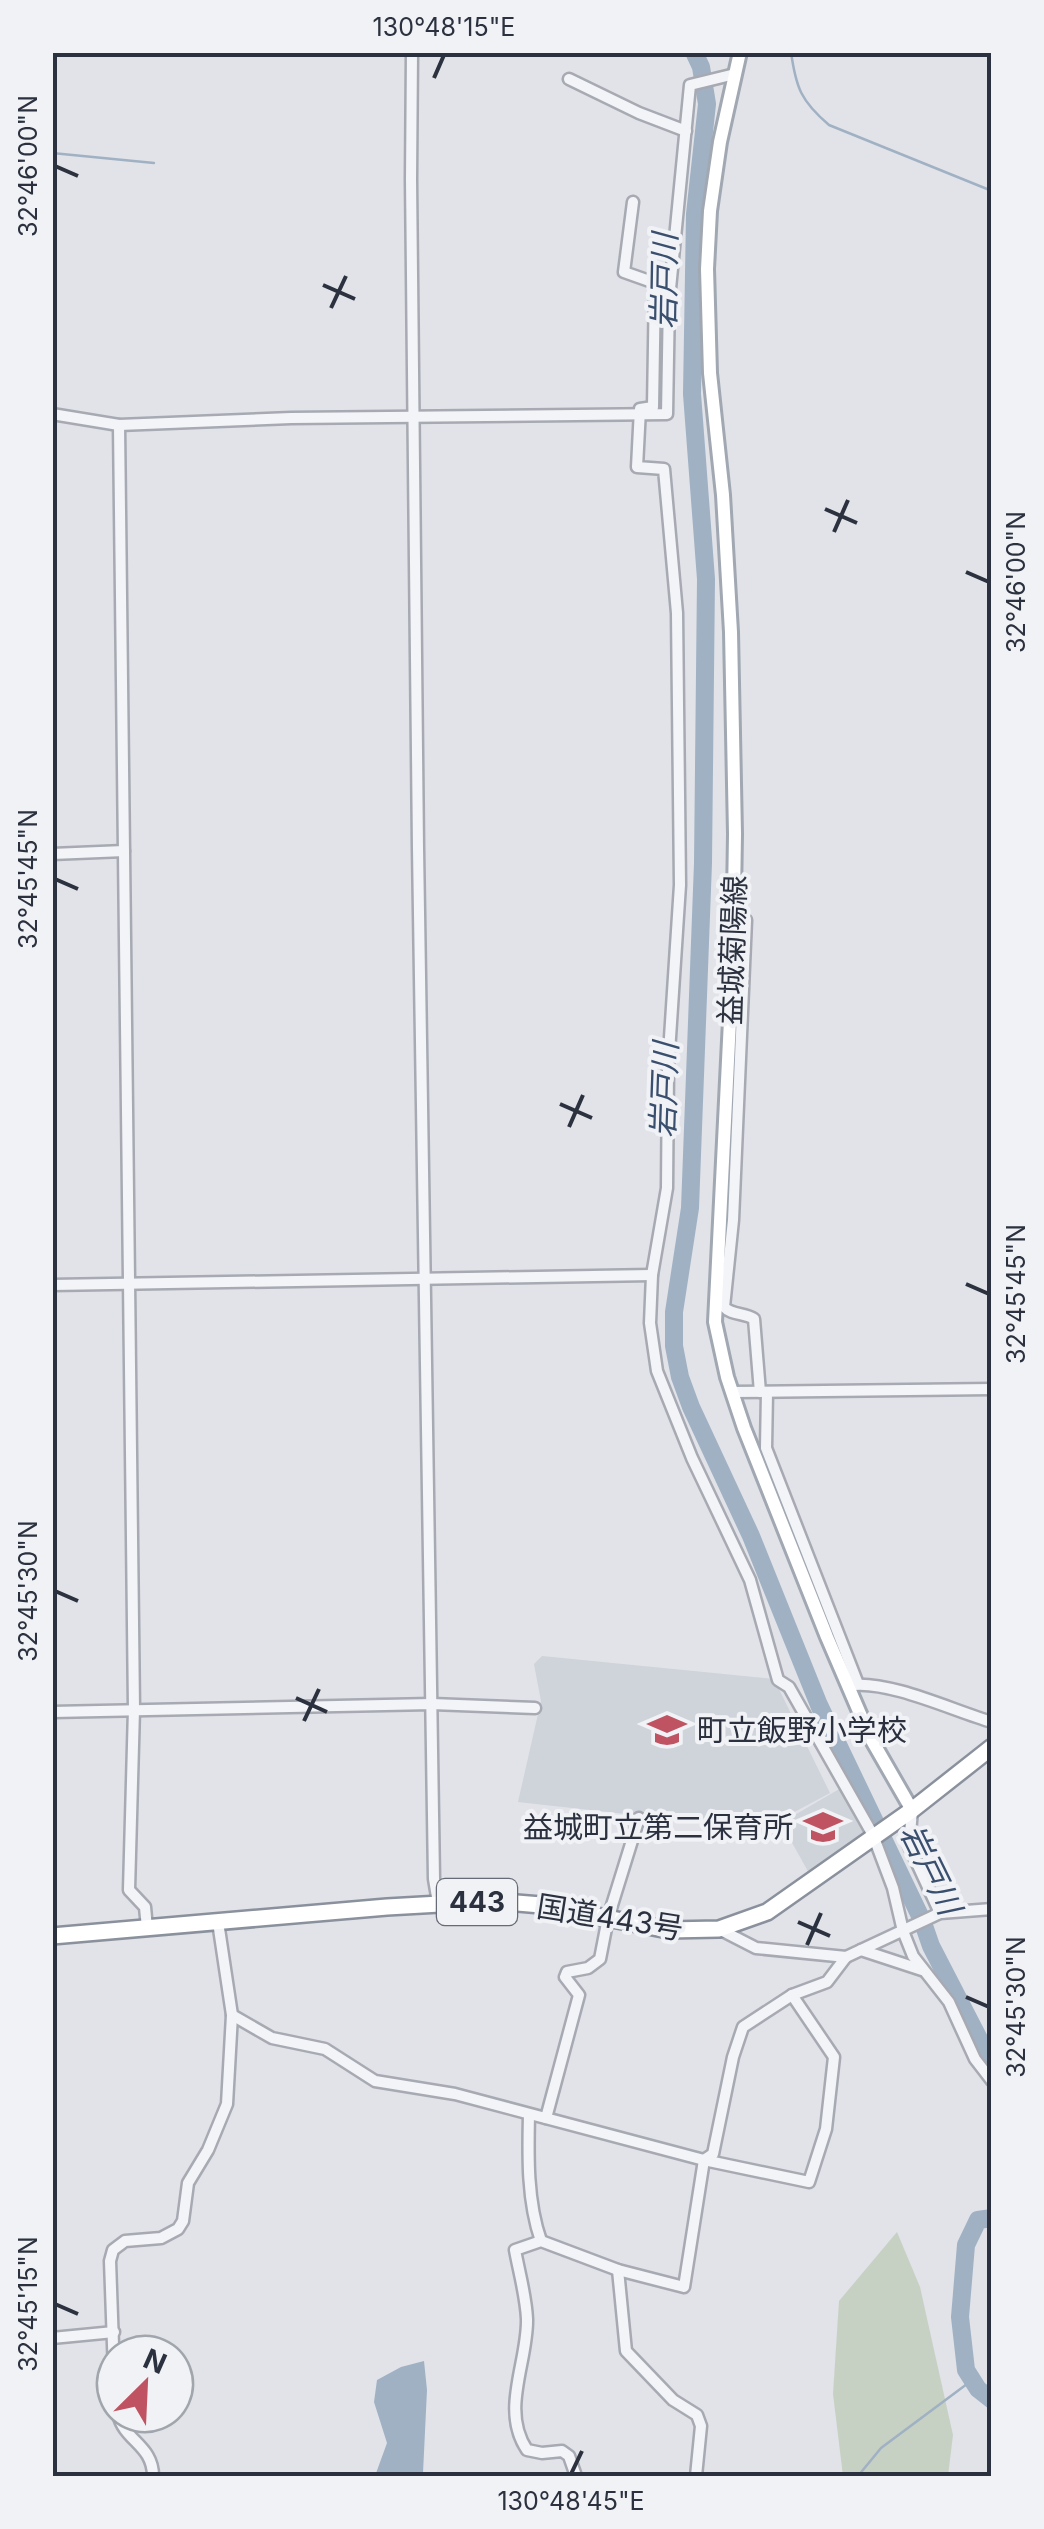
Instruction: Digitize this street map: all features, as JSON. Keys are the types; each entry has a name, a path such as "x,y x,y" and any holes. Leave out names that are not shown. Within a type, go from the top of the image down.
{"highway":[{"name":"国道443号","path":"52,1936 438,1903 493,1902 540,1905 668,1930 719,1929 766,1912 907,1813 992,1747"}],"main road":[{"name":"益城菊陽線","path":"740,52 720,142 710,211 708,269 710,373 723,495 731,632 735,834 731,1010 714,1292 719,1350 744,1428 870,1736 907,1813"}],"street":[{"path":"412,52 418,848 434,1879 438,1903"},
{"path":"52,414 118,425 291,418 666,414 669,299 690,85 735,74"},
{"path":"569,79 686,131"},
{"path":"632,202 624,272 655,283 654,406 640,409 637,467 664,469 674,563 678,662 680,885 668,1068 667,1188 652,1275 650,1323 657,1371 692,1458 750,1580 778,1680 790,1688 873,1835 912,1956 948,2002 975,2060 992,2081"},
{"path":"118,425 134,1710 129,1890 144,1907 147,1928"},
{"path":"52,854 124,851"},
{"path":"746,920 746,993 724,1307 728,1312 754,1319 766,1448 852,1685 903,1694 992,1722"},
{"path":"52,1285 652,1275"},
{"path":"733,1392 992,1388"},
{"path":"52,1712 432,1704 535,1708"},
{"path":"907,1813 909,1846 940,1913"},
{"path":"546,2118 578,1995 565,1977 567,1972 588,1968 600,1960 608,1918 639,1818"},
{"path":"576,2476 569,2456 562,2451 542,2454 527,2450 517,2426 518,2372 527,2316 515,2250 541,2241 618,2270 684,2287 704,2160 713,2154 743,2027 792,1995 827,1982 846,1957 940,1913 992,1909"},
{"path":"52,2338 114,2332 110,2261 113,2250 126,2241 161,2238 183,2222 188,2183 208,2150 227,2104 232,2015 218,1922"},
{"path":"719,1929 756,1948 846,1957"},
{"path":"862,1950 924,1971"},
{"path":"232,2015 272,2038 325,2049 375,2080 455,2094 704,2160 809,2182 826,2128 834,2057 792,1995"},
{"path":"529,2114 528,2160 535,2225 541,2241"},
{"path":"618,2270 626,2352 672,2400 697,2415 701,2426 696,2476"},
{"path":"130,2434 151,2457 154,2476"}],"shaded area":[{"name":"町立飯野小学校","path":"542,1656 774,1679 830,1793 770,1825 680,1820 518,1802 541,1701 534,1664"},
{"name":"益城町立第二保育所","path":"841,1788 866,1831 809,1873 781,1823"}],"green space":[{"path":"897,2232 920,2287 953,2435 948,2476 843,2476 833,2394 839,2301"}],"water":[{"path":"424,2361 427,2390 423,2473 375,2476 387,2443 374,2402 377,2380 401,2367"}],"waterway":[{"name":"岩戸川","path":"694,52 701,67 707,104 695,214 692,394 706,579 703,863 690,1208 674,1312 674,1346 691,1407 751,1536 819,1705 931,1946 992,2064"},
{"path":"791,52 801,93 829,125 992,191"},
{"path":"52,153 154,163"},
{"name":"岩戸川","path":"992,2218 978,2220 966,2245 960,2317 966,2370 978,2389 992,2400"},
{"path":"858,2476 881,2448 971,2381"}],"place":[{"name":"町立飯野小学校","path":"667,1730"},
{"name":"益城町立第二保育所","path":"823,1827"}]}
